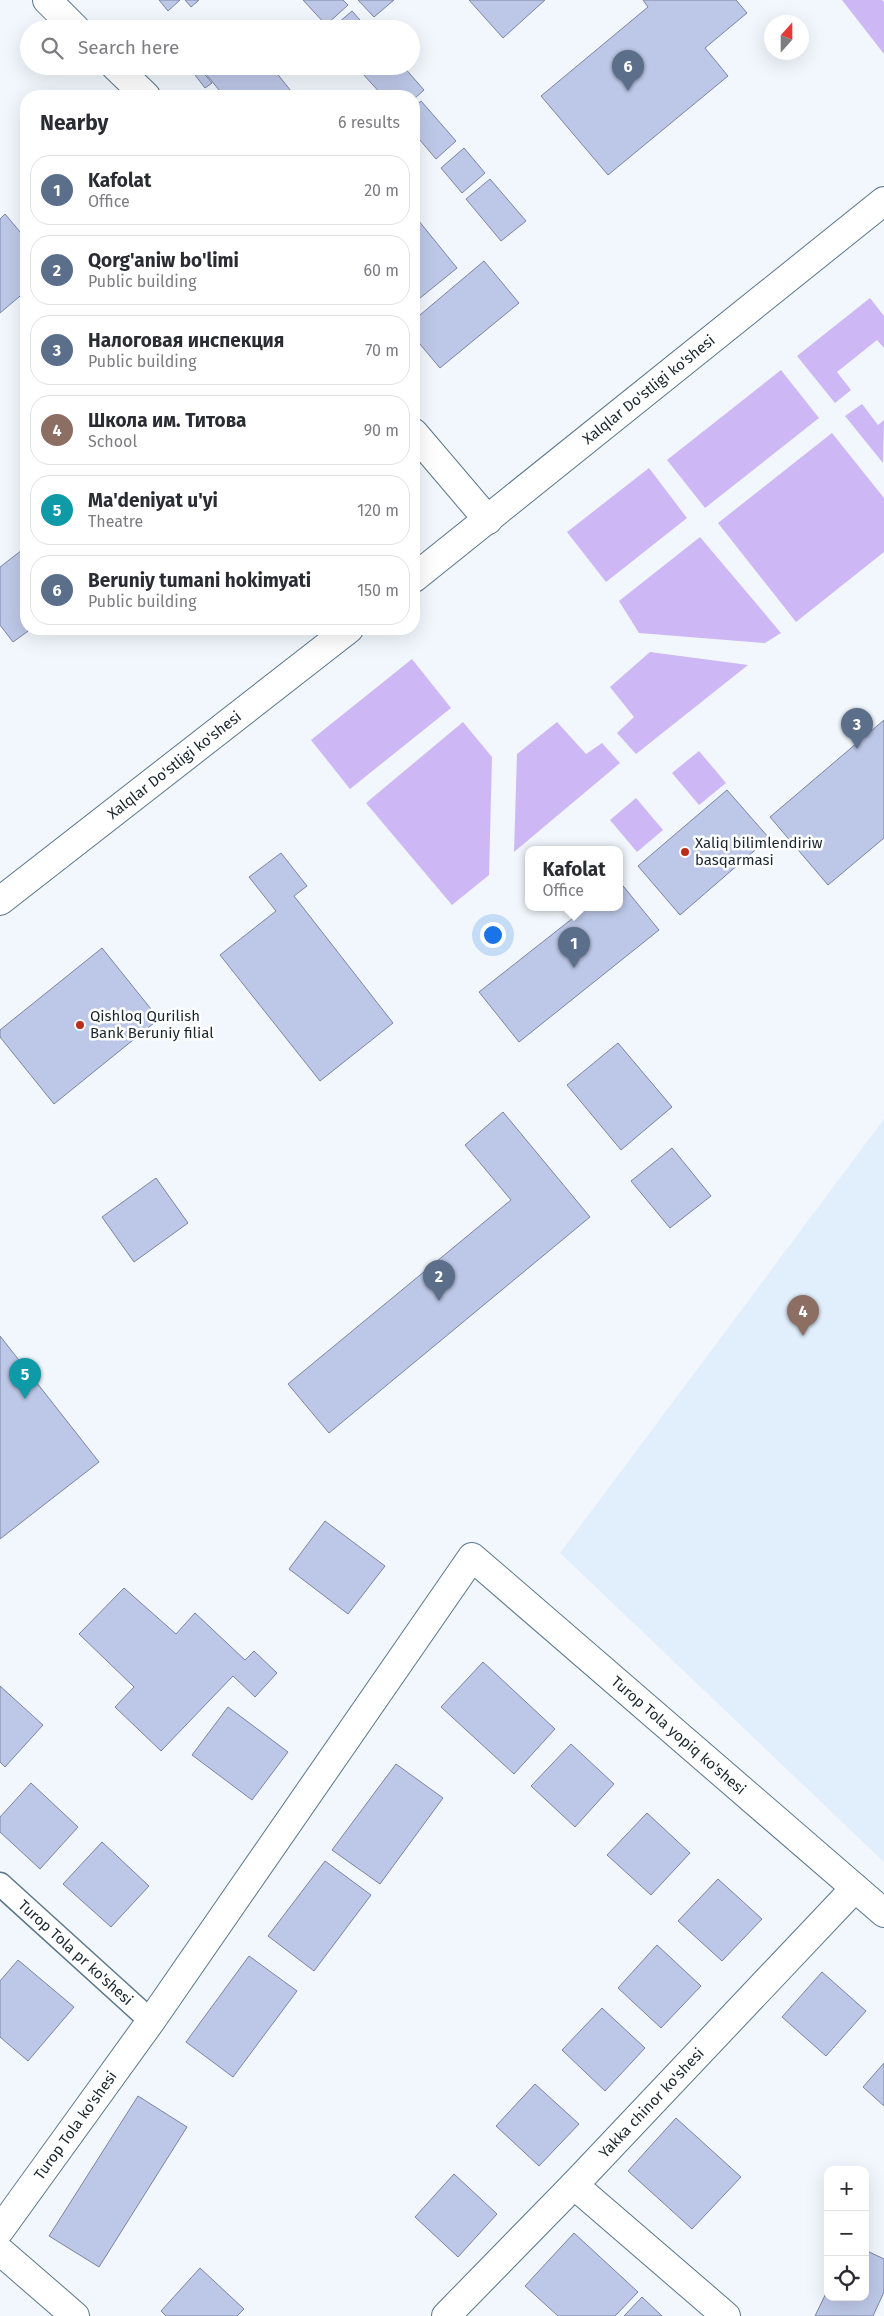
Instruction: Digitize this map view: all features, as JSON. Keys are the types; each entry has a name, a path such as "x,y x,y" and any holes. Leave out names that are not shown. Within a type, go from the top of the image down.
{"street":[{"path":"47,0 67,20"},
{"path":"124,75 140,90"},
{"name":"Xalqlar Do'stligi ko'shesi","path":"420,573 884,201"},
{"path":"420,439 488,520"},
{"name":"Xalqlar Do'stligi ko'shesi","path":"0,901 341,635"},
{"name":"Turop Tola yopiq ko'shesi","path":"472,1557 884,1913"},
{"name":"Turop Tola ko'shesi","path":"0,2230 151,2021 472,1557"},
{"name":"Yakka chinor ko'shesi","path":"446,2316 574,2185 855,1888"},
{"path":"574,2185 726,2316"},
{"path":"0,2251 75,2316"}],"lane":[{"name":"Turop Tola pr ko'shesi","path":"0,1884 151,2021"}],"shaded area":[{"path":"842,0 882,0 884,2 884,54"},
{"path":"870,298 884,316 884,348 877,340 837,372 851,390 835,403 797,356"},
{"path":"781,370 819,418 705,508 667,460"},
{"path":"862,404 878,425 884,420 883,463 845,416"},
{"path":"832,433 884,498 884,552 796,622 718,523"},
{"path":"649,468 687,518 606,582 567,532"},
{"path":"700,537 781,633 765,643 639,633 619,601"},
{"path":"650,652 748,665 636,754 617,733 634,717 610,687"},
{"path":"412,659 451,708 350,789 311,740"},
{"path":"463,722 492,757 489,875 452,905 366,803"},
{"path":"557,722 586,754 602,743 620,763 514,852 517,754"},
{"path":"699,751 726,783 699,805 672,773"},
{"path":"636,798 663,830 637,852 610,820"},
{"path":"884,1119 884,1862 560,1553"}],"building":[{"path":"159,0 180,0 168,11"},
{"path":"185,0 199,0 191,7"},
{"path":"303,0 343,0 348,5 332,20 321,20"},
{"path":"358,0 394,0 374,17"},
{"path":"469,0 545,0 503,38"},
{"path":"643,0 736,0 747,13 705,48 728,76 608,175 541,96 648,7"},
{"path":"352,11 360,20 342,20"},
{"path":"195,75 205,75 212,83 205,88"},
{"path":"207,75 278,75 290,90 219,90"},
{"path":"364,75 411,75 424,90 420,94 420,90 378,90"},
{"path":"420,102 456,141 436,159 420,140"},
{"path":"464,148 485,173 462,193 441,168"},
{"path":"490,179 526,221 501,241 466,199"},
{"path":"5,214 20,232 20,296 0,313 0,219"},
{"path":"420,222 457,268 420,298"},
{"path":"484,261 519,303 440,368 420,344 420,315"},
{"path":"20,552 20,635 23,635 13,642 0,625 0,567"},
{"path":"884,720 884,838 828,885 770,817"},
{"path":"727,790 769,838 680,915 638,866"},
{"path":"281,853 307,886 294,896 393,1023 320,1081 220,955 276,911 249,877"},
{"path":"623,886 659,930 519,1042 479,992 582,911 623,911"},
{"name":"Qishloq Qurilish Bank Beruniy filial","path":"102,948 159,1019 54,1104 0,1037 0,1030"},
{"path":"618,1043 672,1107 621,1150 567,1085"},
{"path":"503,1112 590,1217 329,1433 288,1384 511,1200 465,1145"},
{"path":"672,1148 711,1196 670,1228 631,1181"},
{"path":"156,1178 188,1223 134,1262 102,1217"},
{"path":"0,1336 99,1462 0,1539"},
{"path":"325,1521 385,1566 348,1614 289,1569"},
{"path":"124,1588 176,1634 195,1613 245,1660 254,1651 277,1673 255,1697 233,1676 161,1751 115,1707 134,1687 79,1634"},
{"path":"483,1662 555,1729 514,1774 441,1707"},
{"path":"0,1686 43,1725 5,1767 0,1762"},
{"path":"228,1707 288,1752 252,1800 192,1755"},
{"path":"571,1744 614,1784 575,1827 531,1786"},
{"path":"396,1764 443,1798 380,1884 332,1850"},
{"path":"31,1783 78,1827 40,1869 0,1832 0,1817"},
{"path":"647,1813 690,1853 651,1895 607,1855"},
{"path":"102,1842 149,1886 111,1927 63,1884"},
{"path":"325,1861 371,1895 314,1971 268,1936"},
{"path":"718,1879 762,1919 722,1961 678,1921"},
{"path":"657,1945 701,1986 661,2028 618,1988"},
{"path":"249,1956 297,1991 233,2077 186,2042"},
{"path":"18,1960 74,2007 28,2061 0,2037 0,1981"},
{"path":"822,1972 866,2011 826,2056 782,2017"},
{"path":"602,2008 645,2048 605,2091 562,2050"},
{"path":"884,2063 884,2106 863,2087"},
{"path":"535,2084 579,2124 539,2166 496,2126"},
{"path":"138,2096 187,2127 99,2267 49,2236"},
{"path":"676,2118 741,2177 692,2229 628,2171"},
{"path":"454,2174 497,2214 458,2257 415,2217"},
{"path":"574,2233 638,2292 615,2316 558,2316 525,2286"},
{"path":"869,2252 884,2259 884,2292 873,2316 815,2316 824,2297 824,2301 869,2301"},
{"path":"200,2268 244,2309 237,2316 166,2316 161,2311"},
{"path":"642,2297 662,2316 624,2316"}],"place":[{"name":"Beruniy tumani hokimyati","path":"628,91"},
{"name":"Налоговая инспекция","path":"857,749"},
{"name":"Xaliq bilimlendiriw basqarmasi","path":"685,852"},
{"name":"Kafolat","path":"574,968"},
{"name":"Qishloq Qurilish Bank Beruniy filial","path":"80,1025"},
{"name":"Qorg'aniw bo'limi","path":"439,1301"},
{"name":"Школа им. Титова","path":"803,1336"},
{"name":"Ma'deniyat u'yi","path":"25,1399"}]}
